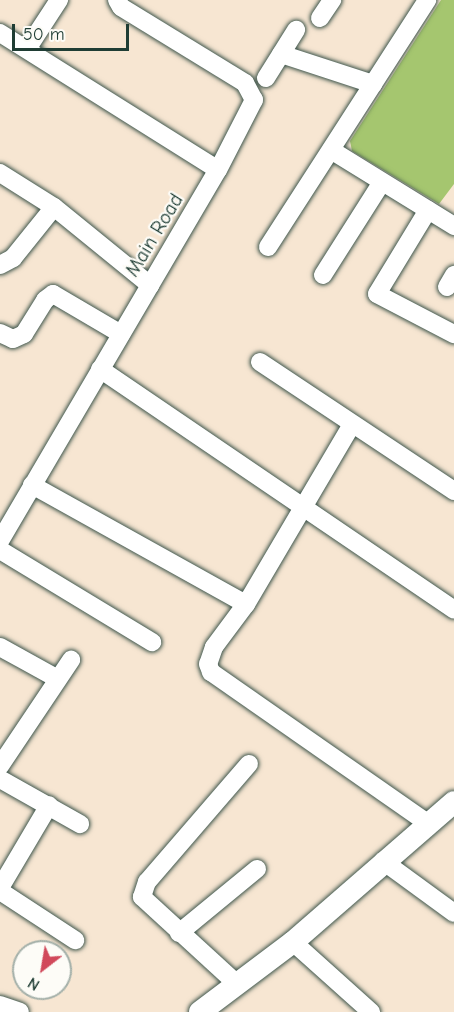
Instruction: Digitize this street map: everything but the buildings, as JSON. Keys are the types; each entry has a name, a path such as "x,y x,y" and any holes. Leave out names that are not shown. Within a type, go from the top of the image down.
{"street":[{"path":"27,49 59,0"},
{"name":"Main Road","path":"0,541 252,110 254,100 249,87 121,7 117,0"},
{"path":"320,18 332,0"},
{"path":"268,247 427,0"},
{"path":"266,78 296,30"},
{"path":"0,33 218,170"},
{"path":"281,54 373,84"},
{"path":"331,150 454,226"},
{"path":"0,174 54,207 150,285"},
{"path":"322,274 382,182"},
{"path":"0,265 13,258 54,207"},
{"path":"428,210 376,294 454,334"},
{"path":"0,333 13,339 24,334 45,300 53,294 121,334"},
{"path":"260,362 351,426 454,490"},
{"path":"100,369 454,610"},
{"path":"351,426 246,604 208,656 211,672 429,824"},
{"path":"32,485 246,604"},
{"path":"0,550 152,642"},
{"path":"0,647 58,679"},
{"path":"0,766 71,660"},
{"path":"237,984 145,902 143,888 249,764"},
{"path":"0,779 80,824"},
{"path":"200,1012 292,942 454,802"},
{"path":"49,805 0,889 75,940"},
{"path":"383,861 454,913"},
{"path":"179,933 257,869"},
{"path":"292,942 371,1012"},
{"path":"0,1005 20,1012"}],"green space":[{"path":"441,0 454,0 454,184 439,204 352,151 350,141"}]}
